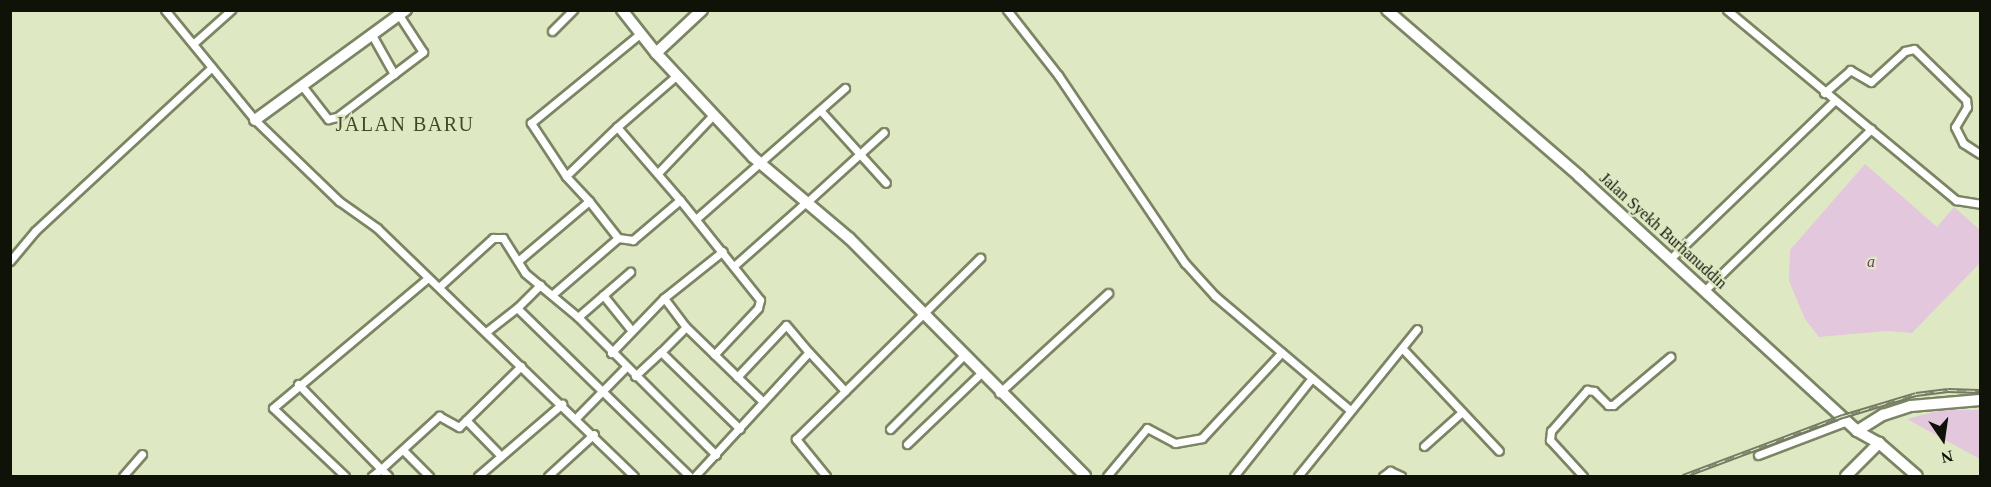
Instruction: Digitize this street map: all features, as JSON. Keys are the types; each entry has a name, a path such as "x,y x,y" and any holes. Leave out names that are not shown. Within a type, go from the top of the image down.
{"street":[{"path":"165,10 194,42 255,120 439,287 577,417 634,477"},
{"path":"194,42 231,10"},
{"path":"552,31 573,10"},
{"path":"622,10 656,53 760,161 805,203 849,238 999,393 1085,477"},
{"path":"656,53 702,10"},
{"path":"1007,10 1090,121 1168,244 1215,296 1350,410"},
{"name":"Jalan Syekh Burhanuddin","path":"1387,10 1706,289 1857,431 1879,443 1917,477"},
{"path":"1727,10 1824,93 1956,200 1963,204 1980,204"},
{"path":"255,120 402,13 423,52 332,120 303,87"},
{"path":"641,33 531,123 531,129 566,176 618,238 633,240 680,200"},
{"path":"372,35 394,74"},
{"path":"1824,93 1850,70 1873,81 1905,51 1914,49 1966,100 1967,107 1955,127 1963,143 1980,154"},
{"path":"10,261 35,231 212,67"},
{"path":"566,176 617,127 677,75"},
{"path":"697,218 845,88"},
{"path":"1671,258 1834,101"},
{"path":"820,110 886,183"},
{"path":"659,172 714,114"},
{"path":"617,127 659,172 759,297 759,306 714,355"},
{"path":"1706,289 1871,129"},
{"path":"735,265 884,132"},
{"path":"518,261 589,201"},
{"path":"439,287 499,236 512,248 525,273 578,317 625,368 716,455"},
{"path":"553,294 618,238"},
{"path":"611,353 664,298 723,250"},
{"path":"826,477 796,439 980,258"},
{"path":"578,317 630,272"},
{"path":"345,477 274,411 274,405 428,278"},
{"path":"486,332 517,308 540,285"},
{"path":"999,393 1108,293"},
{"path":"603,295 632,331"},
{"path":"664,298 686,327 763,402"},
{"path":"517,308 689,477"},
{"path":"737,377 786,325 845,391"},
{"path":"635,376 686,327"},
{"path":"1298,477 1417,329"},
{"path":"1402,348 1499,451"},
{"path":"661,352 740,429"},
{"path":"695,477 809,352"},
{"path":"1107,477 1147,428 1175,443 1202,438 1282,352"},
{"path":"890,429 964,355"},
{"path":"1583,477 1550,440 1551,431 1587,390 1594,391 1608,405 1613,405 1670,357"},
{"path":"372,477 439,416 456,428 521,366"},
{"path":"577,417 625,368"},
{"path":"908,444 981,373"},
{"path":"1234,477 1312,378"},
{"path":"298,384 388,477"},
{"path":"1857,431 1877,417 1911,406 1980,400"},
{"path":"478,477 500,455 562,404"},
{"path":"1424,446 1462,412"},
{"path":"466,420 500,455"},
{"path":"1758,454 1847,421"},
{"path":"548,477 594,434"},
{"path":"1846,477 1879,443"},
{"path":"403,450 429,477"},
{"path":"123,477 142,454"},
{"path":"1383,477 1390,471 1401,477"}],"green space":[{"name":"a","path":"1865,164 1937,227 1954,207 1980,230 1980,263 1912,333 1886,331 1819,337 1805,319 1789,281 1790,250"},
{"path":"1942,410 1980,410 1980,459 1907,419"}],"railway":[{"path":"1683,476 1843,416 1916,394 1948,390 1980,391"}],"district":[{"name":"JALAN BARU","path":"405,124"}]}
